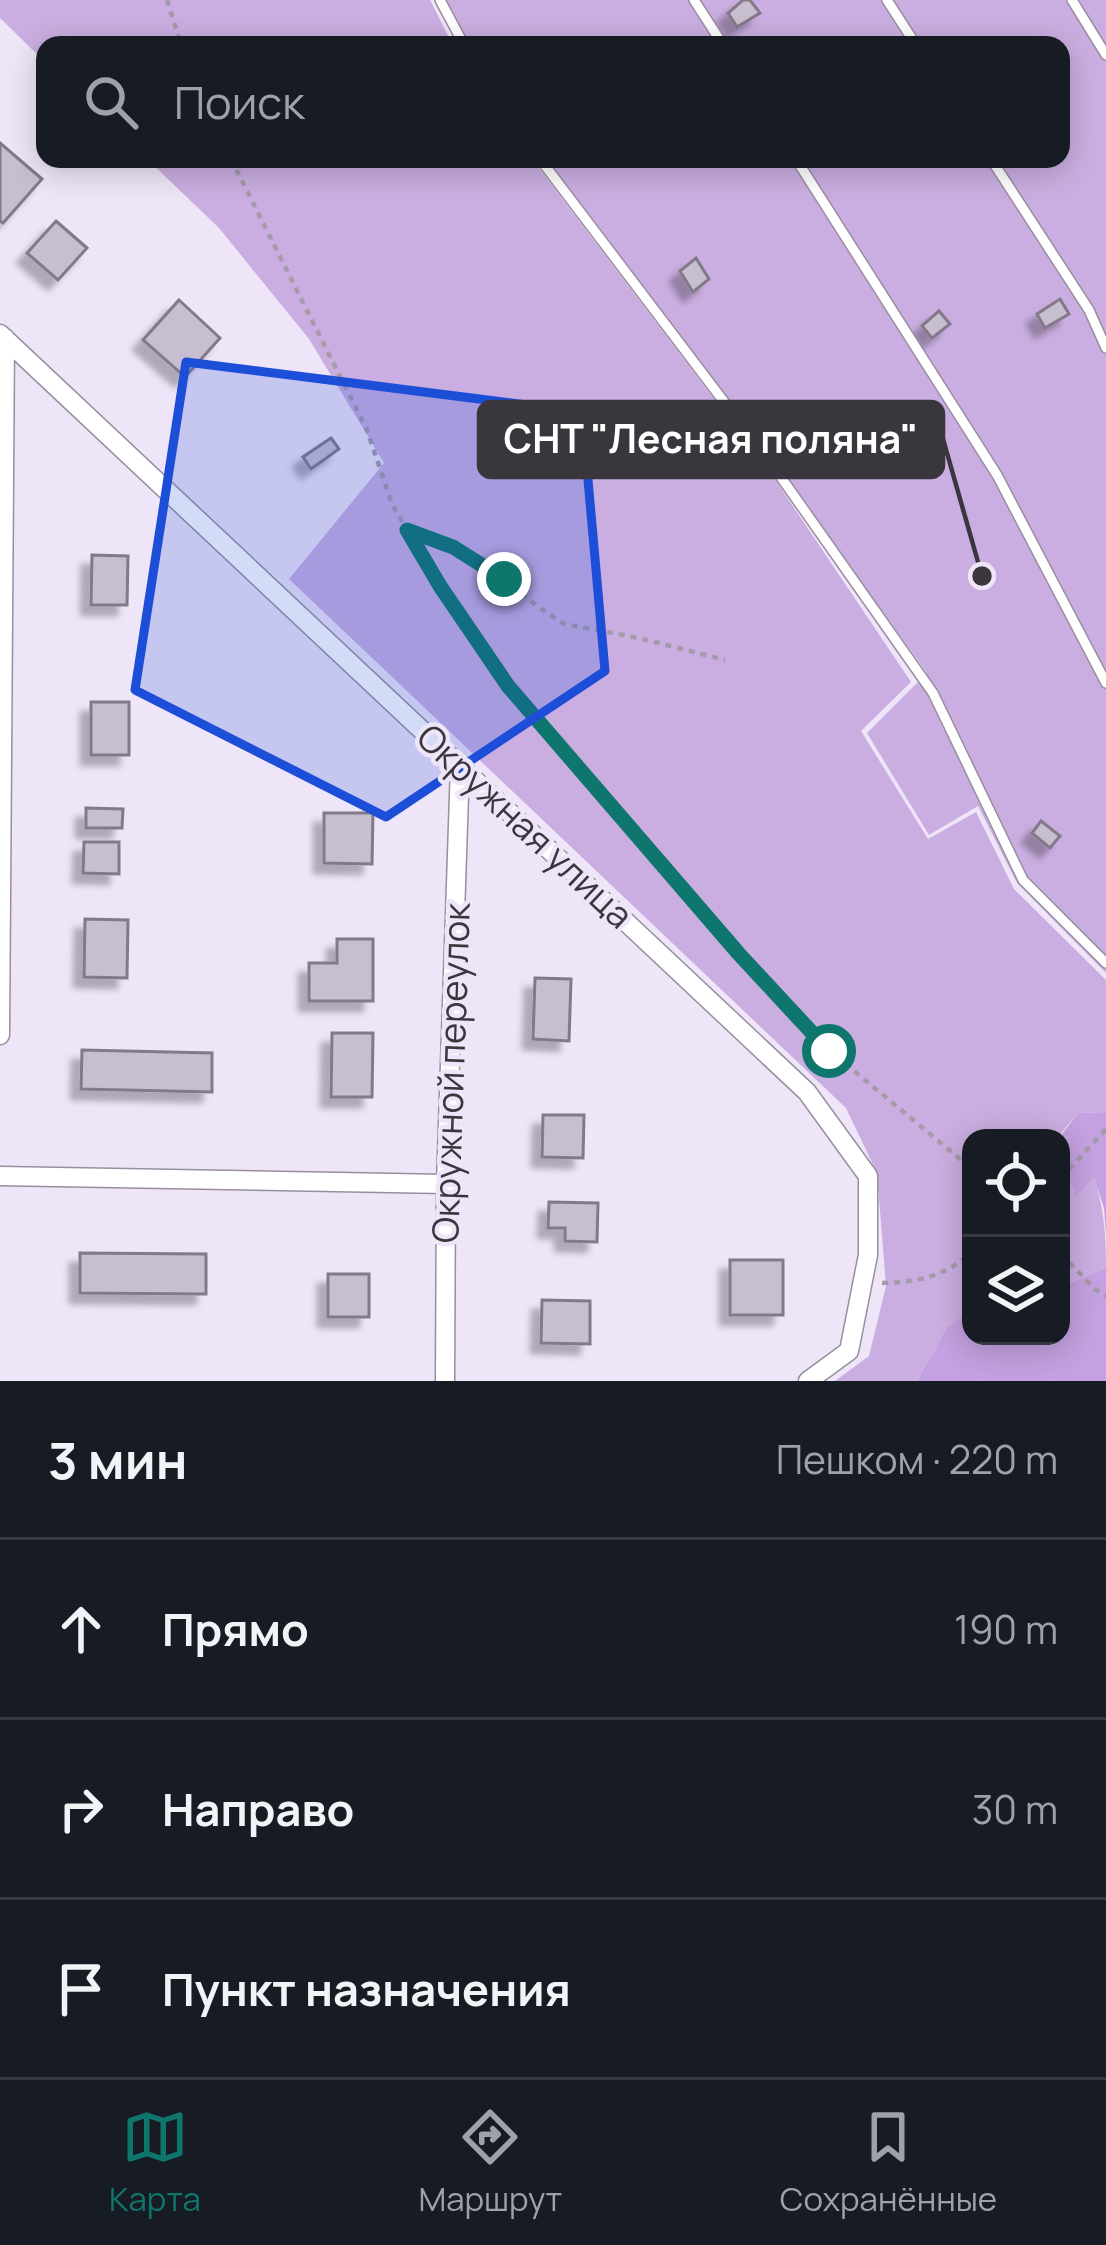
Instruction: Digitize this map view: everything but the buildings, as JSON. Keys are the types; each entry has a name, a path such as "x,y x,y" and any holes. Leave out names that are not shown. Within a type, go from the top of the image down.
{"street":[{"name":"Окружная улица","path":"2,336 808,1092 868,1176 868,1255 849,1352 808,1381"},
{"path":"0,1035 2,336"},
{"name":"Окружной переулок","path":"446,1381 446,1184 460,765"},
{"path":"0,1176 446,1184"}],"lane":[{"path":"440,0 459,36"},
{"path":"694,0 717,36"},
{"path":"887,0 910,36"},
{"path":"1072,0 1106,55"},
{"path":"547,168 778,473 933,693 1023,880 1106,963"},
{"path":"802,168 998,475 1106,683"},
{"path":"997,168 1089,310 1106,348"}],"path":[{"path":"167,0 178,36"},
{"path":"236,168 367,430 392,505 508,686 829,1051 962,1161"},
{"path":"407,530 453,547 564,624 725,661"},
{"path":"1070,1168 1106,1129"},
{"path":"863,1283 918,1282 962,1261"},
{"path":"1070,1263 1106,1296"}],"highlighted area":[{"path":"186,362 582,412 605,671 386,817 135,690"}],"shaded area":[{"path":"0,0 430,0 448,36 36,36 36,53 0,18"},
{"path":"446,0 1106,0 1106,973 1017,883 978,806 929,835 867,733 927,673 554,168 1070,168 1070,36 465,36"},
{"path":"156,168 539,168 774,478 911,682 861,731 928,839 976,812 1014,889 1106,980 1106,1112 1078,1113 1065,1129 962,1129 962,1316 947,1327 917,1381 835,1381 869,1356 886,1286 877,1173 846,1108 289,579 384,463 309,339 219,228"},
{"path":"1106,1112 1106,1235 1094,1177 1076,1196 1070,1179 1070,1129 1066,1129 1078,1113"},
{"path":"1070,1169 1094,1176 1104,1222 1106,1268 1070,1282"},
{"path":"1106,1268 1106,1381 917,1381 947,1327 962,1316 962,1345 1070,1345 1070,1282"}],"place":[{"name":"СНТ \"Лесная поляна\"","path":"982,576"}],"route":[{"path":"504,579 453,547 407,530 508,686 829,1051"}]}
